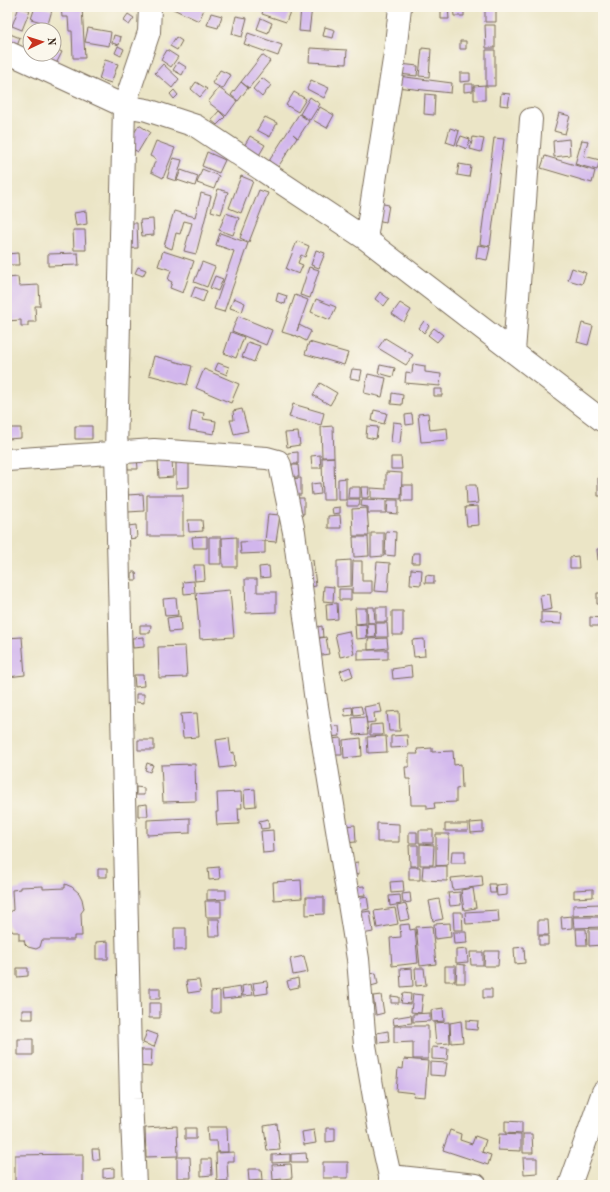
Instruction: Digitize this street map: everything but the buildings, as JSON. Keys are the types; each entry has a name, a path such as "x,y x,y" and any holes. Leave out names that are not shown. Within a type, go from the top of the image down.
{"street":[{"path":"135,1185 131,1099 116,452 124,106 149,32 150,7"},
{"path":"366,239 395,53 400,7"},
{"path":"7,52 124,106 147,110 196,126 366,239 603,421"},
{"path":"514,352 531,119"},
{"path":"7,460 154,450 267,458 278,461 294,532 315,694 358,959 364,1045 390,1180 476,1185"},
{"path":"570,1185 603,1092"}]}
